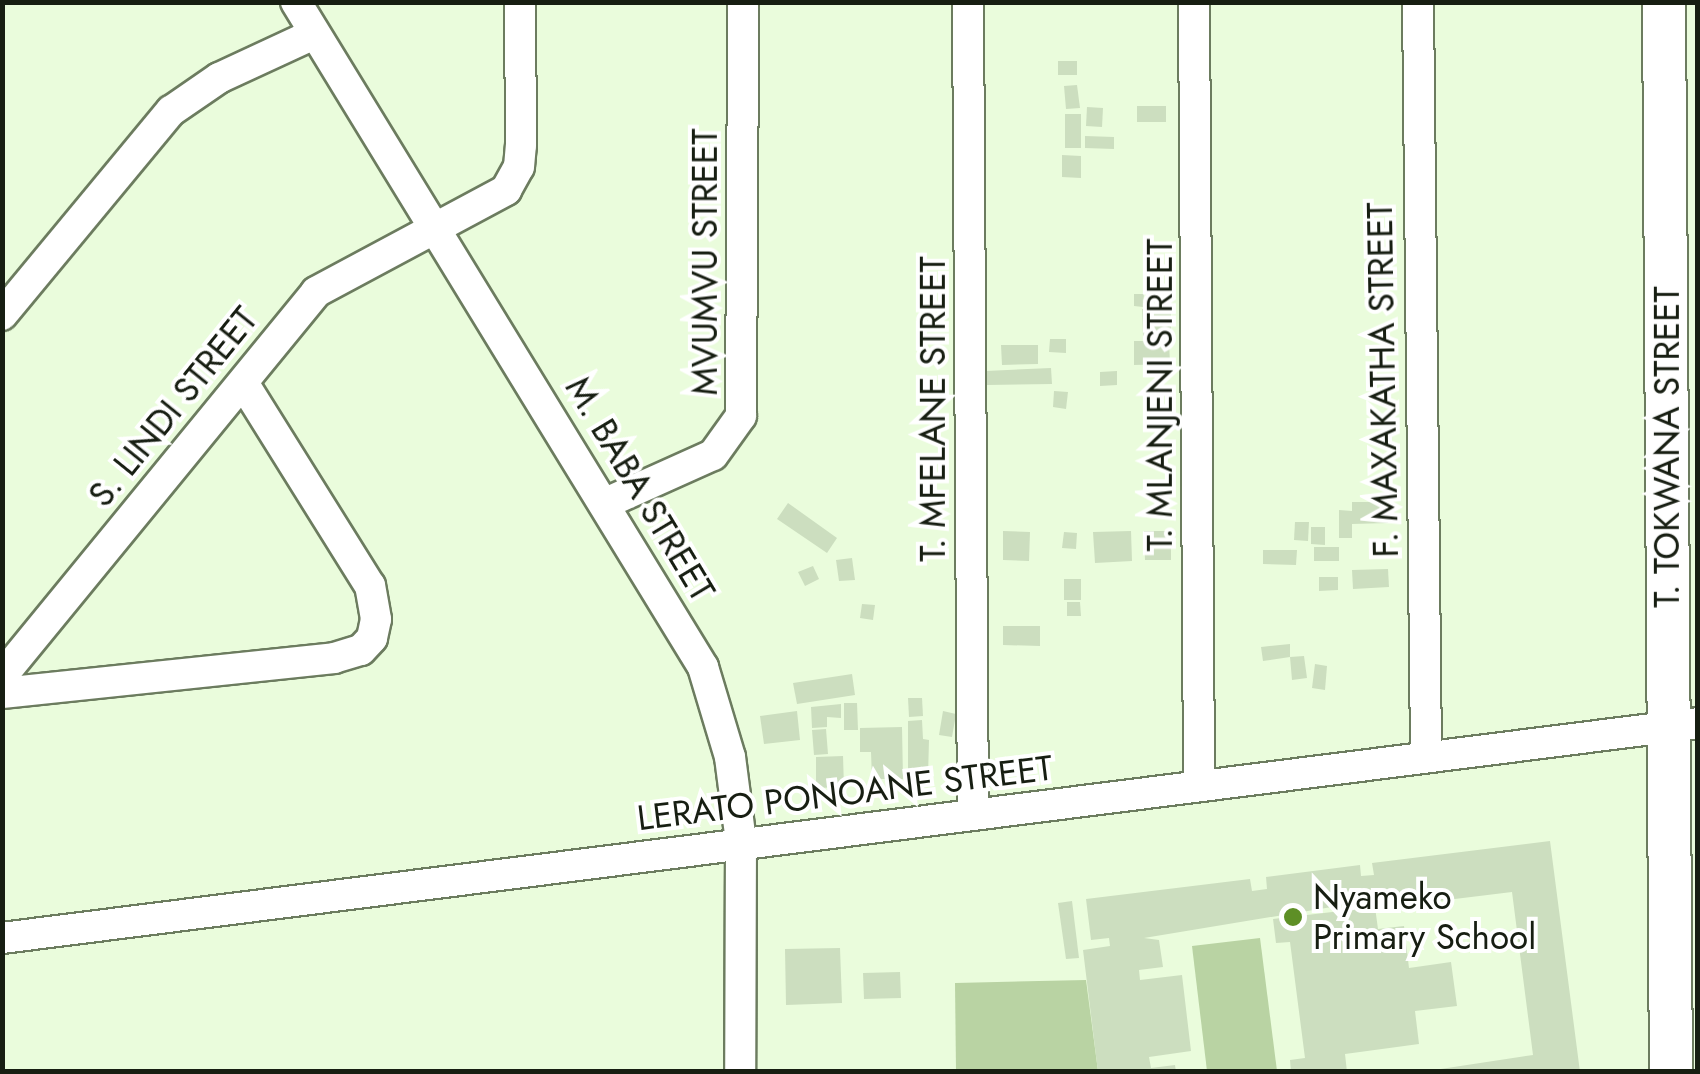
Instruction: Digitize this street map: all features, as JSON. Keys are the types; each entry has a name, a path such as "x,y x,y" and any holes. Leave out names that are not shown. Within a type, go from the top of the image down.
{"street":[{"name":"M. BABA STREET","path":"296,2 606,502 703,667 730,757 741,842 740,1072"},
{"name":"S. LINDI STREET","path":"2,676 316,292 496,198 519,167 520,2"},
{"name":"MVUMVU STREET","path":"606,502 714,454 740,416 742,2"},
{"name":"T. MFELANE STREET","path":"968,2 973,816"},
{"name":"T. MLANJENI STREET","path":"1194,2 1199,786"},
{"name":"F. MAXAKATHA STREET","path":"1418,2 1426,756"},
{"name":"T. TOKWANA STREET","path":"1664,2 1683,725 1671,1072"},
{"path":"2,315 171,111 195,92 314,34"},
{"path":"2,694 334,658 361,650 372,638 376,620 370,586 243,383"},
{"name":"LERATO PONOANE STREET","path":"2,938 1683,725"}],"green space":[{"path":"1260,938 1277,1071 1207,1071 1192,946"},
{"path":"1086,980 1098,1071 956,1071 955,983"}],"building":[{"path":"1058,61 1077,61 1077,75 1058,75"},
{"path":"1077,85 1080,108 1066,109 1064,86"},
{"path":"1137,106 1166,106 1166,122 1137,122"},
{"path":"1087,107 1103,108 1102,127 1086,126"},
{"path":"1065,114 1081,114 1081,148 1065,148"},
{"path":"1085,136 1114,137 1114,149 1085,148"},
{"path":"1062,155 1081,156 1081,178 1062,177"},
{"path":"1134,294 1144,294 1143,307 1134,306"},
{"path":"1142,309 1171,309 1171,335 1143,336"},
{"path":"1050,339 1066,339 1066,353 1049,352"},
{"path":"1134,341 1169,341 1170,364 1134,365"},
{"path":"1001,345 1038,345 1038,364 1002,365"},
{"path":"1051,368 1052,384 987,385 986,371"},
{"path":"1117,371 1117,385 1100,386 1100,372"},
{"path":"1054,391 1068,392 1066,409 1053,407"},
{"path":"1352,502 1388,502 1388,523 1352,524 1352,538 1339,538 1339,510 1352,511"},
{"path":"788,503 837,538 827,553 777,519"},
{"path":"1295,522 1309,522 1308,541 1294,540"},
{"path":"1311,527 1325,527 1325,545 1311,544"},
{"path":"1003,531 1030,532 1029,561 1003,560"},
{"path":"1131,531 1132,561 1095,563 1093,532"},
{"path":"1144,531 1171,531 1171,560 1145,560"},
{"path":"1064,532 1077,533 1076,549 1062,548"},
{"path":"1314,547 1339,547 1339,561 1314,561"},
{"path":"1263,550 1297,550 1296,565 1263,564"},
{"path":"852,558 855,580 839,581 836,560"},
{"path":"813,566 819,579 805,586 798,572"},
{"path":"1388,569 1389,587 1353,589 1352,570"},
{"path":"1319,577 1338,577 1338,590 1319,591"},
{"path":"1064,579 1081,579 1081,600 1064,600"},
{"path":"1067,602 1080,602 1081,616 1067,616"},
{"path":"862,604 875,605 873,620 860,618"},
{"path":"1003,626 1040,626 1040,646 1003,645"},
{"path":"1290,644 1290,657 1263,661 1261,647"},
{"path":"1304,656 1307,678 1292,680 1290,657"},
{"path":"1315,664 1327,666 1325,690 1312,688"},
{"path":"852,674 855,695 797,704 793,683"},
{"path":"908,698 922,698 923,716 909,717"},
{"path":"844,703 857,703 858,730 844,730"},
{"path":"841,704 841,718 827,717 827,727 812,728 811,707"},
{"path":"797,711 800,740 764,744 760,716"},
{"path":"943,711 956,714 952,737 939,735"},
{"path":"922,720 923,739 929,740 928,777 908,776 908,721"},
{"path":"902,727 903,779 872,779 871,752 860,752 860,728"},
{"path":"826,729 828,754 814,755 812,730"},
{"path":"843,756 844,787 816,788 816,757"},
{"path":"1550,841 1580,1072 1421,1072 1533,1055 1512,892 1381,908 1380,899 1144,938 1159,940 1163,967 1139,970 1140,980 1182,975 1191,1051 1149,1057 1151,1068 1175,1065 1176,1072 1098,1072 1083,950 1110,946 1109,938 1091,940 1086,899 1250,879 1252,891 1267,889 1266,877 1360,865 1361,876 1374,875 1372,863"},
{"path":"1072,901 1079,958 1066,959 1058,903"},
{"path":"1375,907 1378,929 1404,926 1409,968 1451,962 1457,1006 1415,1011 1419,1044 1345,1054 1347,1072 1291,1072 1290,1060 1305,1058 1290,942 1276,943 1273,919"},
{"path":"840,948 842,1003 786,1005 785,949"},
{"path":"900,972 901,998 864,999 863,973"}],"place":[{"name":"Nyameko Primary School","path":"1293,917"}]}
